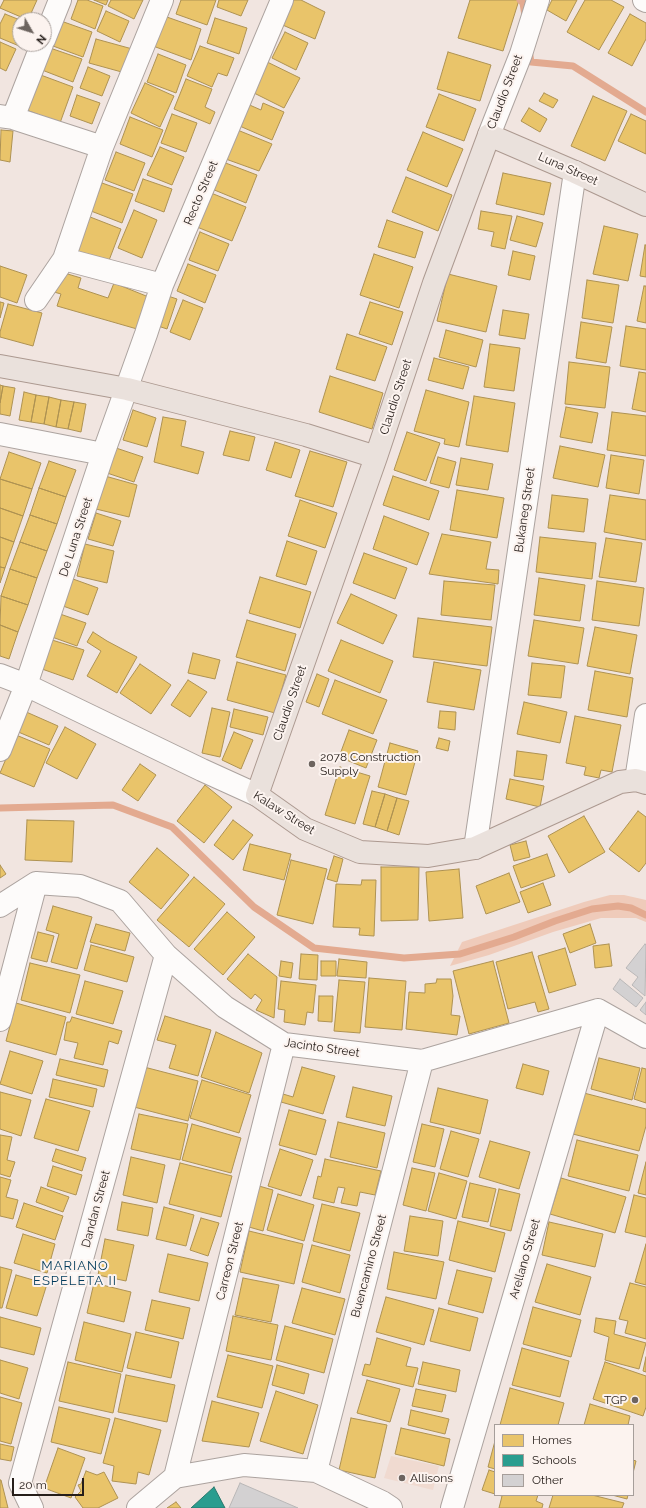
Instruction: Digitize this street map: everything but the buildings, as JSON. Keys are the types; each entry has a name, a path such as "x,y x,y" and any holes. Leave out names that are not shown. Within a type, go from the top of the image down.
{"main road":[{"name":"Luna Street","path":"489,135 575,172 646,205"},
{"name":"Claudio Street","path":"257,795 376,457 434,283 489,135"},
{"path":"0,366 127,389 306,435 376,457"},
{"name":"Kalaw Street","path":"257,795 305,829 360,852 428,856 476,848 620,782 641,782"}],"street":[{"path":"52,20 60,0"},
{"path":"36,300 64,259 102,147 162,0"},
{"name":"Recto Street","path":"127,389 162,285 282,0"},
{"name":"Claudio Street","path":"489,135 521,54 537,5"},
{"path":"38,52 7,117 102,147"},
{"name":"Bukaneg Street","path":"476,848 575,172"},
{"path":"64,259 162,285"},
{"name":"De Luna Street","path":"0,750 26,685 103,454 127,389"},
{"path":"0,435 103,454"},
{"name":"Kalaw Street","path":"0,675 26,685 257,795"},
{"path":"641,782 646,715"},
{"path":"0,906 36,883"},
{"path":"0,1020 36,883"},
{"name":"Jacinto Street","path":"36,883 80,886 120,901 166,955 225,1007 284,1044 422,1061 598,1010"},
{"name":"Dandan Street","path":"32,1508 20,1483 166,955"},
{"path":"598,1010 646,1037"},
{"name":"Arellano Street","path":"452,1508 598,1010"},
{"name":"Carreon Street","path":"175,1478 284,1044"},
{"name":"Buencamino Street","path":"316,1471 422,1061"},
{"path":"138,1508 175,1478 244,1465 316,1471 382,1502 391,1508"}],"shaded area":[{"path":"610,895 624,895 646,900 646,922 636,918 601,918 553,932 489,955 450,966 462,942"},
{"path":"391,1456 439,1466 433,1490 384,1478"}],"waterway":[{"path":"520,0 523,3 525,16"},
{"path":"529,50 531,62 573,66 646,112"},
{"path":"0,808 113,805 172,827 254,907 314,948 404,958 460,954 514,937 555,921 592,909 618,906 631,908 646,915"}],"place":[{"name":"2078 Construction Supply","path":"312,764"},
{"name":"TGP","path":"635,1400"},
{"name":"Allisons","path":"402,1478"}],"district":[{"name":"MARIANO ESPELETA II","path":"75,1274"}]}
